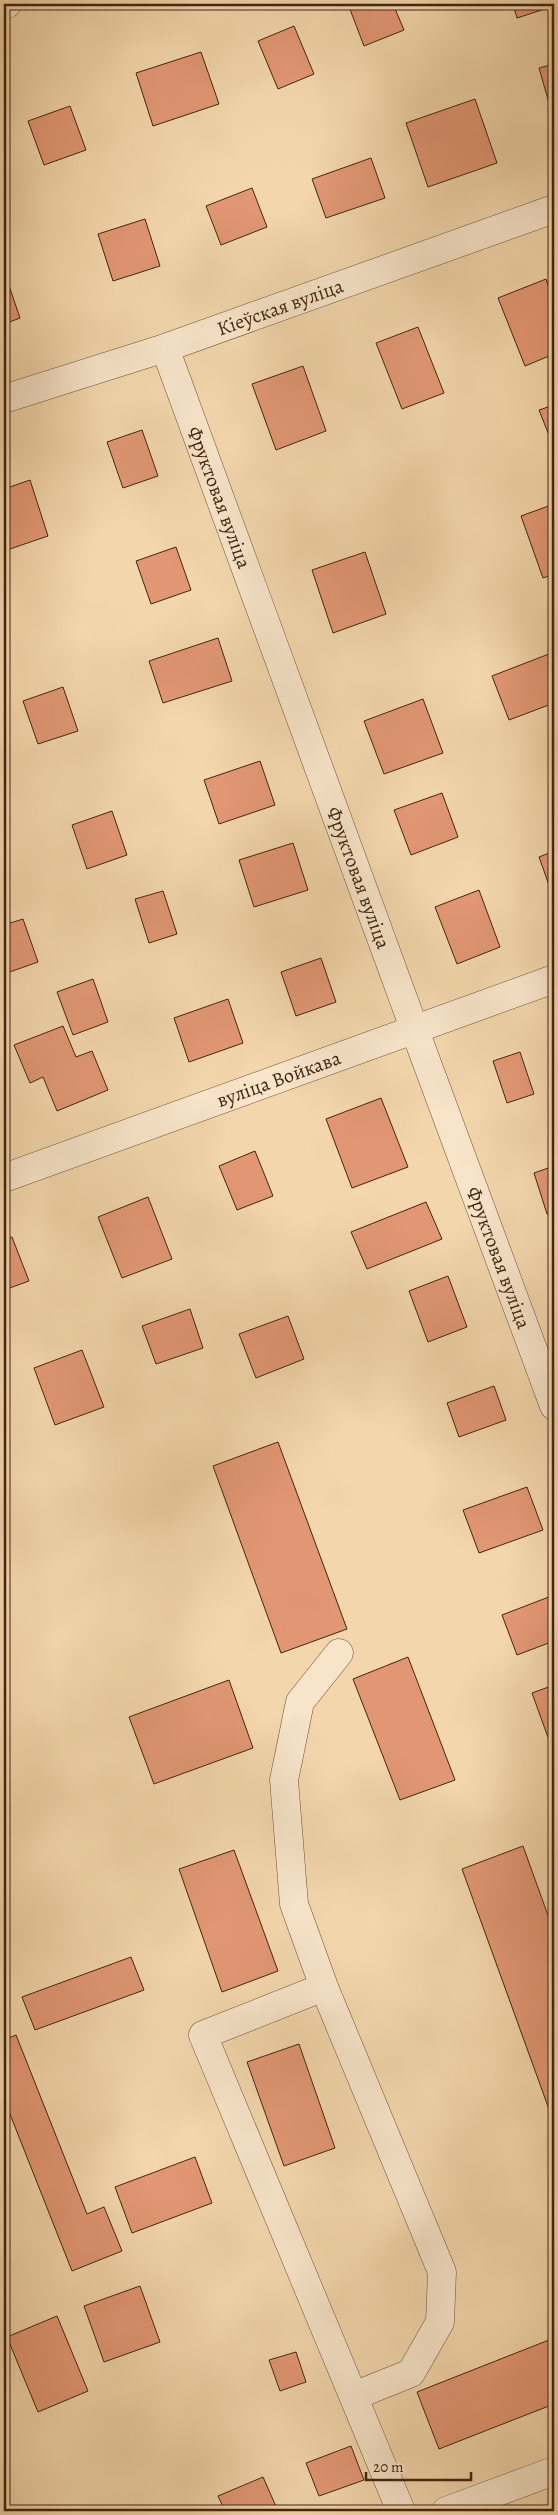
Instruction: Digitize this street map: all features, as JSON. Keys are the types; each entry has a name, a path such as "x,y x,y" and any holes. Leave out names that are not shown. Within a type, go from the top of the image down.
{"street":[{"name":"Кіеўская вуліца","path":"4,399 165,348 554,209"},
{"name":"Фруктовая вуліца","path":"165,348 554,1406"},
{"name":"вуліца Войкава","path":"4,1178 414,1028 554,979"},
{"path":"339,1653 300,1702 284,1780 294,1904 324,1987 442,2272 440,2322 411,2373 354,2396"},
{"path":"324,1987 203,2034 401,2511"},
{"path":"446,2511 554,2471"}],"building":[{"path":"348,4 393,4 404,30 364,46"},
{"path":"513,4 553,4 554,6 517,18"},
{"path":"294,26 314,74 278,89 258,41"},
{"path":"201,52 219,104 153,126 136,73"},
{"path":"554,64 554,134 548,111 551,110 539,68"},
{"path":"475,99 497,163 428,187 406,123"},
{"path":"70,106 86,150 44,165 28,121"},
{"path":"371,158 385,198 326,218 312,179"},
{"path":"252,188 267,227 221,245 206,206"},
{"path":"145,219 160,266 113,281 98,234"},
{"path":"4,271 20,318 4,324"},
{"path":"546,279 554,302 554,354 525,366 498,298"},
{"path":"418,327 444,393 402,409 376,343"},
{"path":"303,366 326,431 276,450 252,384"},
{"path":"554,405 554,448 539,410"},
{"path":"142,430 158,476 123,488 107,442"},
{"path":"30,480 48,536 4,551 4,489"},
{"path":"554,504 554,574 543,578 521,516"},
{"path":"176,547 191,590 151,604 136,561"},
{"path":"365,552 386,614 333,633 312,570"},
{"path":"218,638 232,681 163,703 149,661"},
{"path":"554,652 554,703 509,720 492,676"},
{"path":"63,687 78,731 38,744 23,701"},
{"path":"423,699 443,753 384,774 364,721"},
{"path":"260,761 275,805 219,824 204,780"},
{"path":"442,793 458,837 411,855 394,810"},
{"path":"112,811 127,855 87,869 72,825"},
{"path":"293,843 308,890 254,907 239,860"},
{"path":"554,851 554,899 539,857"},
{"path":"479,890 500,947 457,964 435,907"},
{"path":"163,891 177,934 149,943 135,899"},
{"path":"23,919 38,962 4,974 4,925"},
{"path":"321,958 336,1002 296,1016 281,972"},
{"path":"93,979 108,1022 73,1035 57,992"},
{"path":"228,999 243,1043 189,1062 174,1018"},
{"path":"63,1026 76,1057 92,1051 108,1090 57,1111 43,1077 30,1083 14,1045"},
{"path":"520,1052 534,1094 507,1103 493,1061"},
{"path":"381,1098 408,1167 352,1188 326,1119"},
{"path":"255,1151 273,1196 237,1210 219,1166"},
{"path":"554,1166 554,1212 547,1214 534,1173"},
{"path":"148,1197 172,1259 122,1278 98,1217"},
{"path":"426,1202 442,1239 367,1269 351,1232"},
{"path":"12,1237 29,1281 4,1290 4,1241"},
{"path":"448,1276 467,1327 428,1342 409,1291"},
{"path":"190,1309 203,1348 156,1364 142,1326"},
{"path":"288,1316 304,1359 256,1378 239,1334"},
{"path":"82,1350 104,1407 55,1425 34,1368"},
{"path":"494,1386 506,1420 459,1437 447,1403"},
{"path":"278,1442 347,1629 281,1653 213,1466"},
{"path":"527,1487 543,1530 479,1553 463,1510"},
{"path":"554,1595 554,1641 517,1655 502,1615"},
{"path":"408,1657 455,1780 400,1800 353,1679"},
{"path":"229,1680 253,1748 154,1784 129,1717"},
{"path":"554,1685 554,1754 532,1693"},
{"path":"523,1846 554,1932 554,2123 462,1869"},
{"path":"234,1850 278,1971 222,1992 179,1869"},
{"path":"131,1957 144,1990 35,2030 22,1997"},
{"path":"16,2035 87,2214 104,2207 122,2251 72,2271 4,2099 4,2040"},
{"path":"299,2044 335,2148 284,2166 247,2062"},
{"path":"195,2157 212,2203 132,2233 115,2187"},
{"path":"140,2286 160,2342 104,2362 84,2306"},
{"path":"57,2316 88,2391 38,2412 7,2337"},
{"path":"554,2338 554,2404 439,2449 417,2392"},
{"path":"296,2352 306,2382 280,2391 269,2360"},
{"path":"351,2446 364,2480 319,2496 306,2463"},
{"path":"263,2477 278,2511 225,2511 218,2496"}]}
